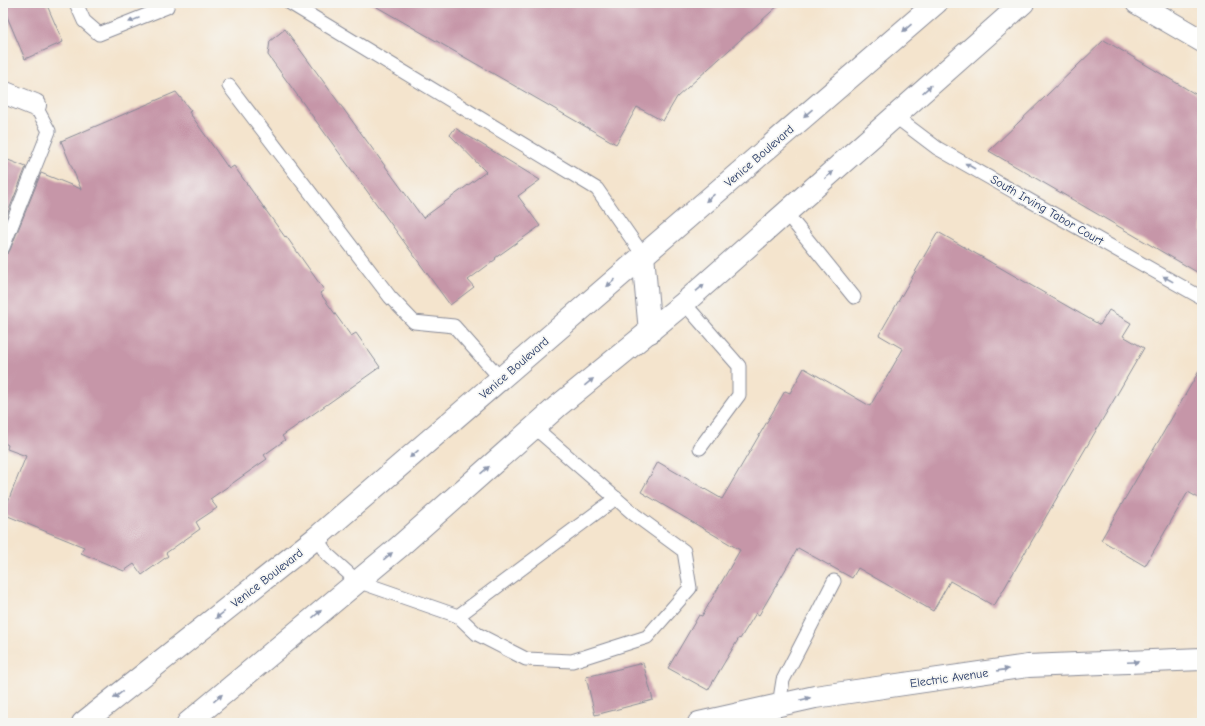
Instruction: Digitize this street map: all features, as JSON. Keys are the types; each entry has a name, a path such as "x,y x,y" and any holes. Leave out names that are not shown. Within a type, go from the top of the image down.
{"main road":[{"name":"Venice Boulevard","path":"83,723 316,538 936,3"},
{"path":"188,723 399,547 534,427 684,303 896,117 1023,3"},
{"path":"1137,3 1202,41"},
{"path":"3,92 35,105"},
{"path":"643,255 650,332"},
{"name":"Electric Avenue","path":"699,723 815,697 1028,666 1202,659"}],"lane":[{"path":"76,3 84,21 99,34 167,7 168,3"},
{"path":"290,3 596,188 643,255"},
{"path":"229,86 390,297 414,322 454,326 501,378"},
{"path":"3,247 50,131 35,105"},
{"name":"South Irving Tabor Court","path":"896,117 937,148 1202,298"},
{"path":"786,213 854,297"},
{"path":"684,303 739,366 738,395 700,448"},
{"path":"316,538 327,554 357,581 458,616 477,634 526,659 572,661 647,637 690,588 684,550 635,515 534,427"},
{"path":"458,616 616,498"},
{"path":"779,705 783,680 834,581"}],"building":[{"path":"3,3 46,3 63,42 25,59 3,7"},
{"path":"370,3 781,3 677,97 663,121 637,107 616,144"},
{"path":"285,29 423,218 486,172 450,135 455,128 540,180 518,196 540,226 495,258 496,259 468,280 474,287 450,305 268,55 270,41"},
{"path":"1104,40 1202,98 1202,275 989,151"},
{"path":"176,92 191,111 189,112 229,169 234,166 285,237 286,236 324,290 320,293 351,336 356,333 380,367 282,436 285,440 264,455 267,459 210,499 217,508 196,522 200,529 166,553 168,556 142,575 134,564 124,571 81,553 84,547 3,514 26,456 7,449 8,445 3,442 3,255 8,253 10,250 41,173 81,189 61,141"},
{"path":"3,158 26,167 3,225"},
{"path":"938,232 1100,325 1109,310 1131,323 1123,336 1144,348 994,606 950,581 933,611 858,568 852,578 798,548 759,615 756,613 740,639 739,638 708,690 668,668 699,615 702,616 740,550 641,492 658,462 722,499 785,391 790,393 804,368 870,406 903,349 879,335"},
{"path":"1202,366 1202,500 1188,492 1145,566 1101,540"},
{"path":"643,663 653,700 595,715 586,677"}]}
